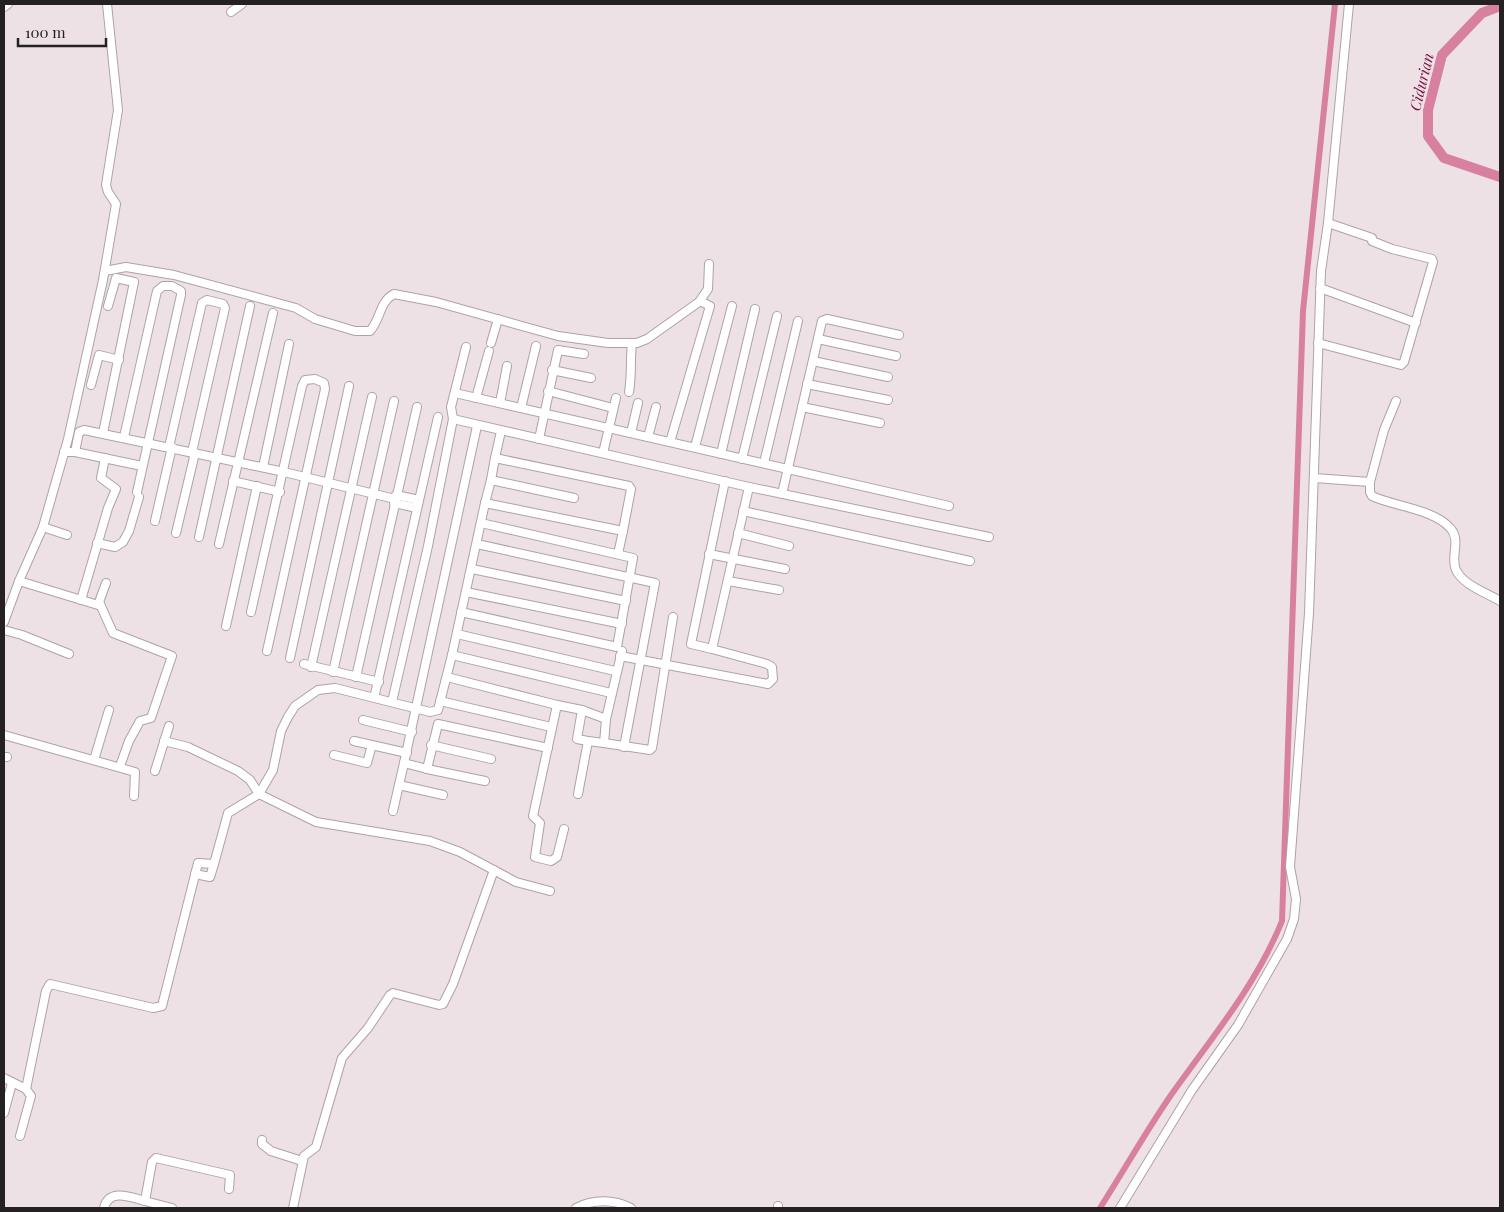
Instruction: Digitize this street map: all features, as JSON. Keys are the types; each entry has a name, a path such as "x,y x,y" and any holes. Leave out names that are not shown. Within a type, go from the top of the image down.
{"street":[{"path":"4,7 8,4"},
{"path":"4,622 19,581 43,527 64,452 105,271 116,204 106,185 118,110 117,84 107,4"},
{"path":"231,12 242,4"},
{"path":"1120,1208 1192,1090 1238,1025 1287,939 1294,919 1296,899 1290,867 1309,613 1320,288 1349,4"},
{"path":"1318,343 1401,366 1432,271 1432,259 1392,249 1372,241 1372,238 1328,223"},
{"path":"105,271 126,267 174,276 296,308 315,319 355,331 370,330 375,326 384,302 394,294 436,302 558,336 632,343 647,339 700,301 708,289 709,264"},
{"path":"103,433 134,282 120,278 115,279 108,306"},
{"path":"97,543 115,547 123,542 138,495 142,466 181,295 180,291 172,286 163,286 157,291 124,437"},
{"path":"1320,288 1416,323"},
{"path":"155,521 202,303 213,301 223,304 225,308 176,533"},
{"path":"670,442 710,306 700,301"},
{"path":"199,537 250,306"},
{"path":"695,447 732,306"},
{"path":"721,454 755,309"},
{"path":"219,544 273,313"},
{"path":"742,459 777,316"},
{"path":"492,343 498,318"},
{"path":"782,494 820,324 827,319 899,334"},
{"path":"764,463 798,320"},
{"path":"818,339 896,356"},
{"path":"629,392 632,376 630,367 632,343"},
{"path":"263,467 289,344"},
{"path":"521,408 536,346"},
{"path":"392,702 435,508 453,419 451,407 466,347"},
{"path":"539,439 552,370 559,349 584,354"},
{"path":"476,398 489,351"},
{"path":"91,385 98,355 119,360"},
{"path":"813,361 888,377"},
{"path":"500,403 507,366"},
{"path":"552,370 591,378"},
{"path":"252,612 303,383 309,378 316,379 324,383 326,389 267,651"},
{"path":"807,384 888,400"},
{"path":"290,658 349,386"},
{"path":"548,391 613,408"},
{"path":"455,393 949,506"},
{"path":"372,397 352,488 308,666 379,682"},
{"path":"603,453 616,398"},
{"path":"333,672 394,401"},
{"path":"1396,401 1384,430 1370,482 1372,496 1410,507 1451,529 1456,544 1454,563 1459,575 1500,601"},
{"path":"631,433 638,403"},
{"path":"648,437 656,406"},
{"path":"356,677 417,407"},
{"path":"802,407 880,423"},
{"path":"375,694 438,417"},
{"path":"453,419 749,487 989,538"},
{"path":"393,811 412,732 477,426"},
{"path":"75,452 81,430 103,433 263,467 435,508"},
{"path":"195,874 210,877 228,813 259,794 273,770 281,731 295,706 301,700 318,690 335,688 434,712 438,710 472,569 501,431"},
{"path":"64,452 75,452 142,466"},
{"path":"81,600 108,508 116,490 101,478 105,458"},
{"path":"495,458 630,487 629,510 618,554"},
{"path":"1314,478 1370,482"},
{"path":"491,480 574,498"},
{"path":"233,481 280,492"},
{"path":"620,656 768,684 773,679 772,668 767,664 691,644 725,481"},
{"path":"226,626 257,486"},
{"path":"712,649 749,487"},
{"path":"485,504 623,531"},
{"path":"743,511 970,561"},
{"path":"481,523 633,558 617,647"},
{"path":"43,527 67,534"},
{"path":"738,533 789,546"},
{"path":"477,544 630,576 655,584 624,747"},
{"path":"709,554 785,569"},
{"path":"472,569 626,601"},
{"path":"19,581 100,604"},
{"path":"728,581 779,590"},
{"path":"106,583 100,604 113,633 172,656 151,718 140,721 129,742 120,766"},
{"path":"466,592 622,624"},
{"path":"461,612 617,647 622,651 615,671 606,719 604,743"},
{"path":"582,710 577,739 624,747 650,750 652,748 664,665 674,617"},
{"path":"4,630 22,634 69,654"},
{"path":"457,634 615,671"},
{"path":"452,655 611,693"},
{"path":"446,678 582,710 606,719"},
{"path":"440,701 551,727"},
{"path":"557,705 533,816 540,823 535,858 550,861 557,857 564,829"},
{"path":"94,760 109,710"},
{"path":"363,720 412,732"},
{"path":"426,769 437,726 441,724 548,748"},
{"path":"154,771 169,726"},
{"path":"4,735 120,766 136,773 134,796"},
{"path":"164,741 188,747 238,771 250,780 259,794 316,822 430,841 460,852 516,882 550,891"},
{"path":"354,741 407,753"},
{"path":"578,794 588,741"},
{"path":"334,755 368,763 372,745"},
{"path":"431,745 491,759"},
{"path":"404,764 485,781"},
{"path":"399,785 443,795"},
{"path":"26,1088 46,991 50,984 153,1008 162,1006 198,862 214,864"},
{"path":"293,1208 302,1161 304,1156 316,1147 342,1058 368,1028 387,996 393,993 440,1005 443,1004 453,984 494,870"},
{"path":"4,1078 26,1088 31,1096 20,1136"},
{"path":"4,1113 12,1083"},
{"path":"262,1140 262,1144 271,1151 302,1161"},
{"path":"144,1200 152,1162 156,1158 230,1176 229,1189"},
{"path":"104,1208 111,1198 118,1194 172,1208"},
{"path":"576,1208 590,1202 605,1200 631,1208"}],"waterway":[{"path":"1100,1208 1160,1111 1245,991 1259,968 1282,921 1303,311 1335,4"},
{"name":"Cidurian","path":"1500,6 1482,13 1442,55 1428,110 1428,136 1444,158 1500,177"}]}
